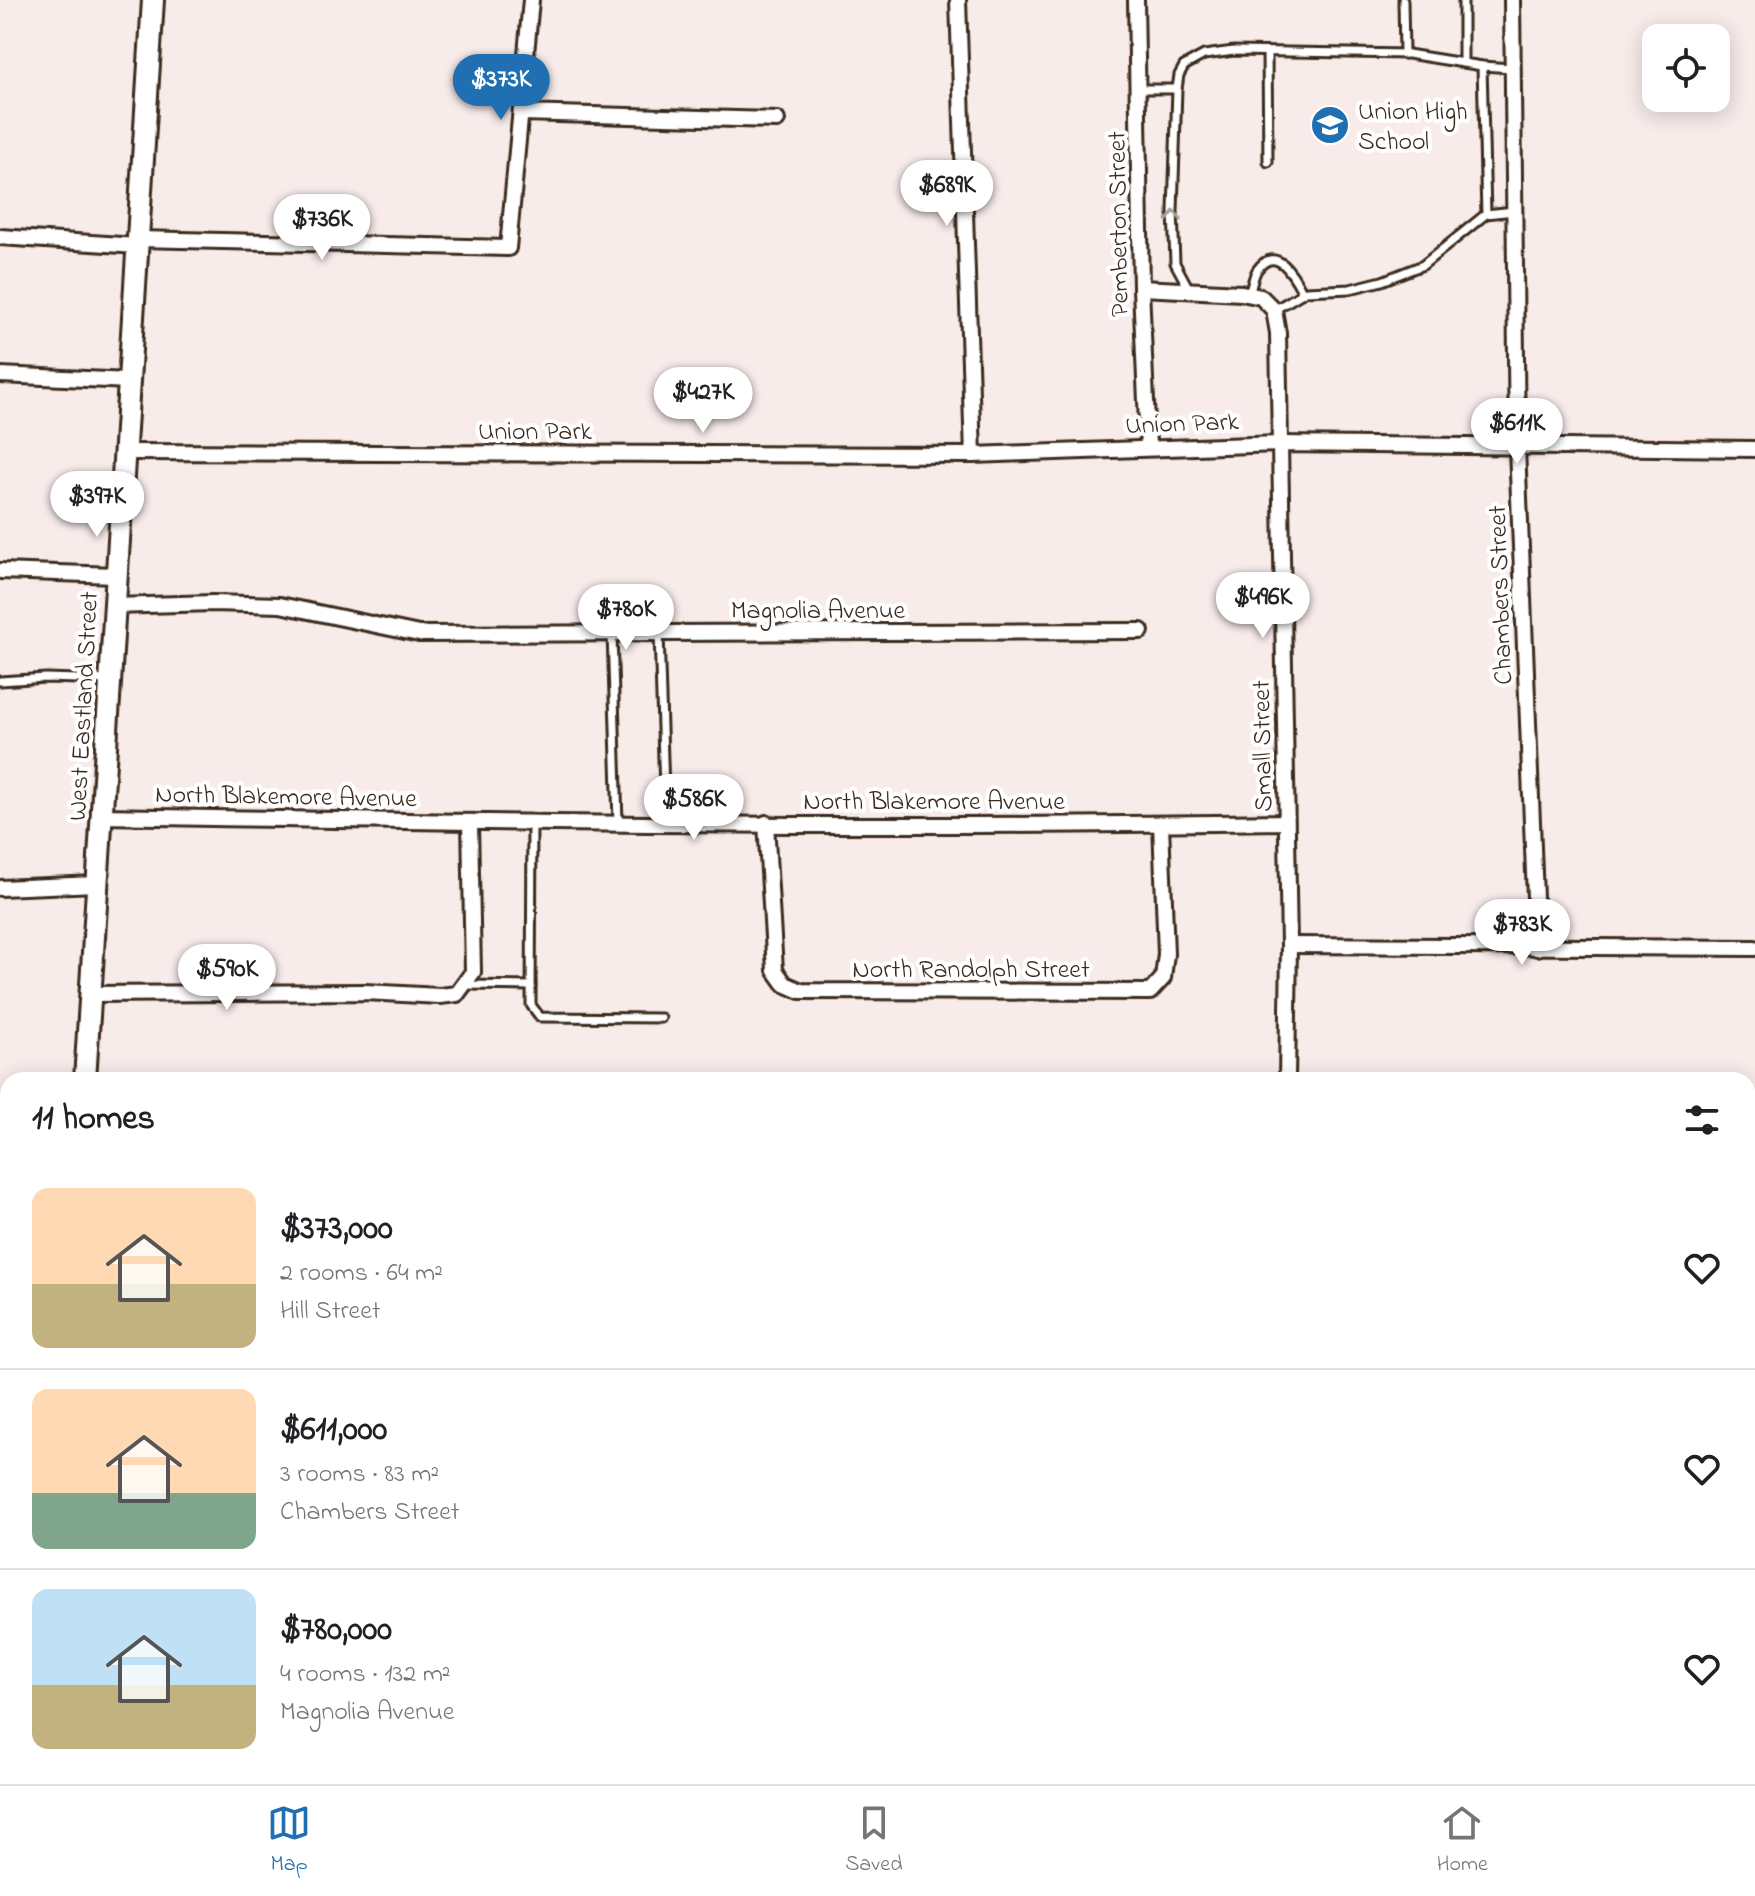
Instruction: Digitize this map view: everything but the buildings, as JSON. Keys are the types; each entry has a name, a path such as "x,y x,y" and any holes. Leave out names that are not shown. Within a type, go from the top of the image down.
{"street":[{"name":"West Eastland Street","path":"85,1072 153,0"},
{"path":"0,237 508,248 531,0"},
{"path":"958,0 973,455"},
{"name":"Pemberton Street","path":"1136,0 1141,288 1148,447"},
{"name":"Chambers Street","path":"1512,0 1517,447 1537,948"},
{"path":"521,113 777,120"},
{"path":"1141,288 1249,294 1261,297 1274,310"},
{"name":"Small Street","path":"1274,310 1278,333 1289,945 1287,1072"},
{"path":"0,375 129,381"},
{"name":"Union Park","path":"126,452 973,455 1279,444 1755,449"},
{"path":"0,571 116,575"},
{"name":"Magnolia Avenue","path":"114,606 213,603 280,605 419,634 1141,631"},
{"name":"North Blakemore Avenue","path":"102,816 470,823 1286,822"},
{"path":"90,994 457,994 473,972 470,823"},
{"name":"North Randolph Street","path":"766,823 775,970 785,984 801,991 1118,992 1150,992 1163,978 1166,954 1161,824"},
{"path":"0,888 97,884"},
{"path":"1289,945 1755,948"}],"lane":[{"path":"1403,0 1404,54"},
{"path":"1463,0 1463,63"},
{"path":"1190,290 1175,263 1173,211 1177,89 1184,66 1204,55 1234,51 1404,54 1512,68"},
{"path":"1267,52 1268,162"},
{"path":"1482,66 1486,214"},
{"path":"1137,89 1177,89"},
{"path":"1274,310 1303,293 1350,289 1423,265 1486,214 1514,211"},
{"path":"1249,294 1257,270 1267,262 1278,261 1290,267 1303,293"},
{"path":"612,633 618,823"},
{"path":"659,633 665,823"},
{"path":"0,681 46,678 112,680"},
{"path":"532,823 531,1005 540,1017 661,1018"},
{"path":"463,985 531,986"}],"place":[{"name":"Union High School","path":"1330,125"}]}
